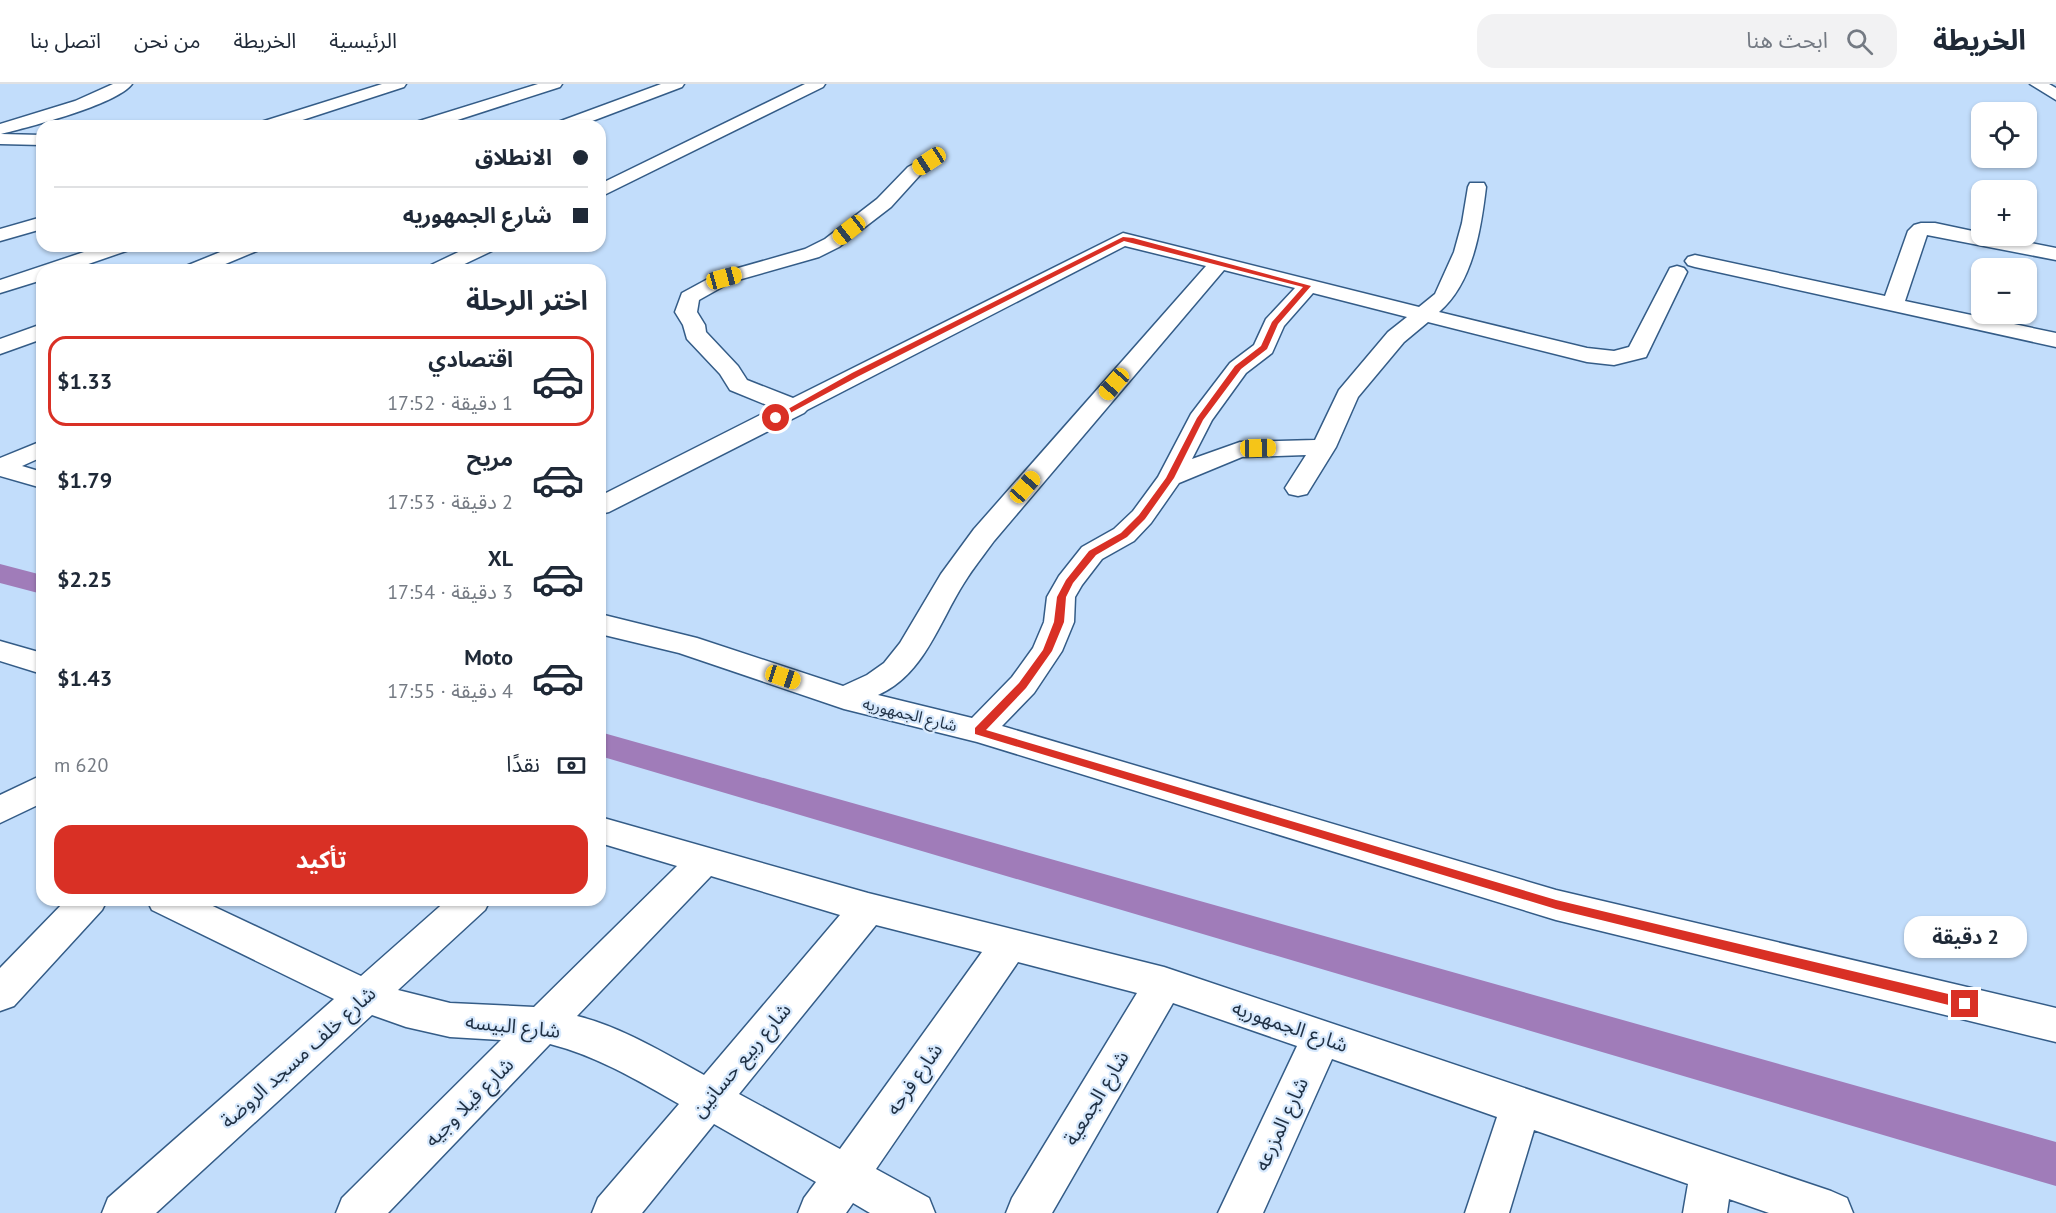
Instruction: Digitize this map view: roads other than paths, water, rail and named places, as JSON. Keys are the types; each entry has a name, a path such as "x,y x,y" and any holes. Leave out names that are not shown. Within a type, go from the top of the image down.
{"street":[{"path":"0,129 97,98 116,91 124,84"},
{"path":"286,120 398,84"},
{"path":"441,120 554,84"},
{"path":"580,120 676,84"},
{"path":"606,188 818,84"},
{"path":"2038,84 2056,95"},
{"path":"0,139 36,140"},
{"path":"796,408 738,386 730,371 695,334 694,325 686,312 689,297 724,278 812,253 832,243 884,202 914,171 929,161"},
{"path":"1298,488 1324,447 1347,394 1396,337 1444,297 1472,224 1477,187"},
{"path":"0,235 36,225"},
{"path":"1893,305 1918,231 1921,229 1935,229 2056,254"},
{"path":"606,503 796,408 1116,240 1131,239 1587,356 1614,358 1638,352 1686,266 1893,305 2056,340"},
{"path":"69,264 104,252"},
{"path":"208,264 237,252"},
{"path":"449,264 474,252"},
{"path":"844,698 878,683 895,670 912,649 951,580 984,535 1219,263"},
{"path":"0,287 36,275"},
{"path":"979,731 1023,685 1044,657 1059,622 1061,597 1069,582 1092,553 1124,535 1142,517 1170,478 1200,419 1238,368 1264,348 1275,324 1308,286"},
{"path":"0,347 36,333"},
{"path":"1170,478 1223,454 1240,450 1324,447"},
{"path":"0,467 36,451"},
{"path":"0,467 36,478"},
{"name":"شارع الجمهوريه","path":"606,625 686,645 844,698 979,731 1556,905 2056,1025"},
{"path":"0,651 36,662"},
{"path":"0,810 36,791"},
{"name":"شارع الجمهوريه","path":"606,832 868,908 1164,983 1831,1213"},
{"name":"شارع فيلا وجيه","path":"358,1213 704,861"},
{"path":"0,994 83,906"},
{"name":"شارع البيسه","path":"178,906 366,996 406,1010 450,1020 544,1025 588,1036 634,1057 913,1213"},
{"name":"شارع خلف مسجد الروضة","path":"124,1213 465,906"},
{"name":"شارع ربيع حسانين","path":"614,1213 868,908"},
{"name":"شارع فرحه","path":"820,1213 1009,944"},
{"name":"شارع الجمعية","path":"1028,1213 1164,983"},
{"name":"شارع المزرعه","path":"1240,1213 1322,1036"},
{"path":"1487,1213 1521,1106"},
{"path":"1705,1213 1712,1172"}],"waterway":[{"path":"0,573 36,583"},
{"path":"606,746 2056,1164"}]}
